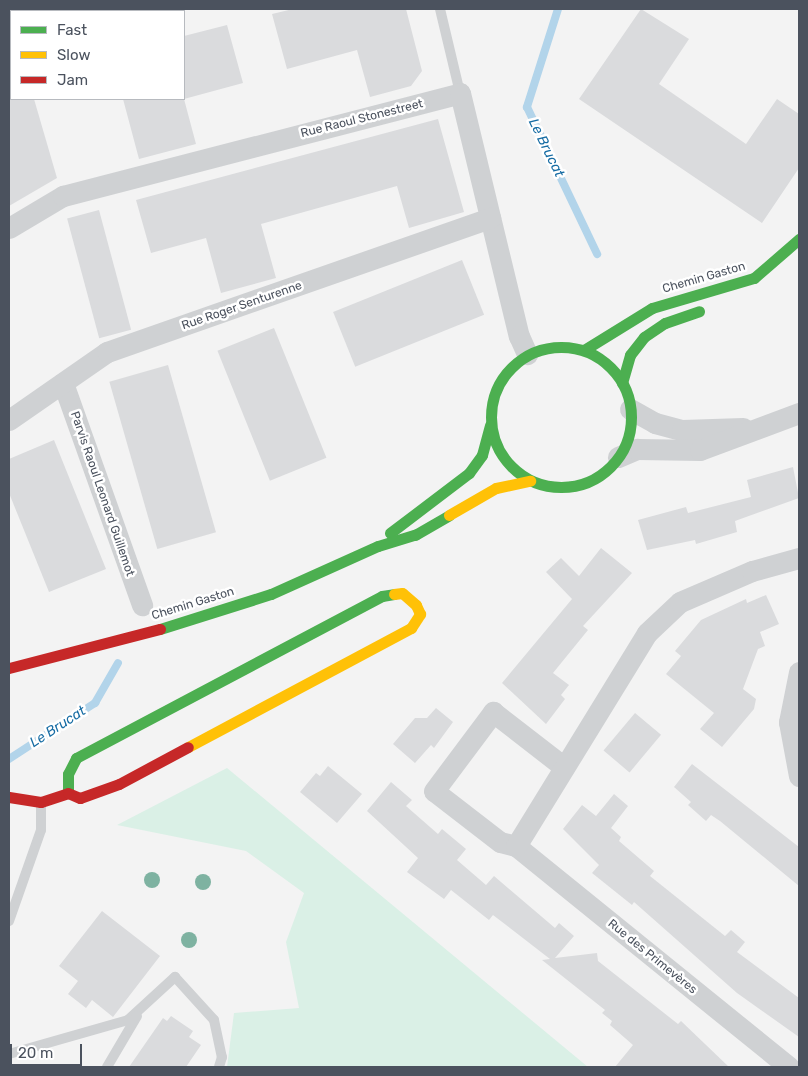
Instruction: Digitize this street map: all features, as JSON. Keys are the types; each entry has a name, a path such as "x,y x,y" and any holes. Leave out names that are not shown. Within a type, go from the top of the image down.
{"street":[{"path":"460,92 490,218 527,354"},
{"name":"Rue Raoul Stonestreet","path":"9,228 63,196 460,92"},
{"name":"Rue Roger Senturenne","path":"9,420 107,352 490,218"},
{"name":"Chemin Gaston","path":"584,350 652,308 754,278 799,239"},
{"path":"788,266 799,247"},
{"path":"622,383 630,355 644,337 680,316 714,307"},
{"name":"Chemin Gaston","path":"9,668 216,612 312,578 378,546 415,535 496,488 530,481 569,487 588,482 618,457 626,442 630,409 622,383 600,358 584,350 546,348 527,354 511,367 498,384 491,404 490,425 482,455 469,473 404,520 378,546"},
{"name":"Parvis Raoul Leonard Guillemot","path":"63,383 142,605"},
{"path":"630,409 655,423 682,430 758,426"},
{"path":"618,457 637,449 700,450 758,426 799,413"},
{"name":"Chemin Gaston","path":"490,425 497,447 511,467 530,481"},
{"path":"516,846 646,633 680,602 752,571 799,558"},
{"path":"9,797 41,802 68,794 80,798 119,784 411,628 420,614 416,605 402,593 382,596 76,758 68,774 68,794"},
{"path":"799,672 789,722 799,776"},
{"name":"Rue des Primevères","path":"564,767 494,712 434,791 500,842 516,846 789,1067"}],"lane":[{"path":"440,9 460,92"},
{"path":"9,922 41,830 41,802"},
{"path":"9,1054 128,1020 175,978 214,1020 222,1057 219,1067"},
{"path":"108,1067 143,1007"}],"green space":[{"path":"227,768 588,1067 227,1067 234,1013 299,1008 286,942 304,893 246,851 117,825"}],"building":[{"path":"293,9 406,9 422,71 411,86 370,97 357,50 287,69 272,14"},
{"path":"641,9 689,39 659,84 746,144 777,99 799,114 799,168 762,223 579,99"},
{"path":"227,25 243,83 185,99 185,36"},
{"path":"9,99 34,100 57,178 9,206"},
{"path":"123,100 184,100 196,144 139,159"},
{"path":"438,119 464,212 409,228 397,186 261,224 276,278 221,293 206,238 151,253 136,200"},
{"path":"99,210 131,330 99,338 67,219"},
{"path":"462,260 484,315 355,367 333,312"},
{"path":"274,328 326,458 270,481 217,351"},
{"path":"168,365 216,532 157,549 109,382"},
{"path":"54,440 106,569 49,592 9,493 9,459"},
{"path":"793,467 799,498 735,521 737,532 696,544 695,540 647,550 638,520 686,507 688,513 751,497 747,480"},
{"path":"601,548 632,573 583,626 588,630 553,673 569,685 561,695 565,699 546,724 502,683 572,599 546,572 561,558 579,576"},
{"path":"766,595 779,624 760,632 765,646 758,649 743,689 756,699 754,709 722,747 700,729 714,713 666,674 681,656 675,651 701,620 746,599 747,603"},
{"path":"436,708 453,722 434,748 431,745 415,763 393,744 415,718 427,718"},
{"path":"635,713 661,735 630,772 604,751"},
{"path":"692,764 799,847 799,886 720,821 711,815 706,821 688,805 691,802 674,787"},
{"path":"328,766 362,794 337,823 300,792 316,773 320,776"},
{"path":"391,782 412,800 406,806 438,834 442,829 466,849 457,860 486,885 494,876 555,928 559,923 574,936 555,958 597,953 598,961 678,1024 681,1021 729,1067 615,1067 633,1045 610,1025 612,1021 602,1013 605,1010 542,960 550,959 493,915 489,920 451,890 444,899 407,872 418,858 367,811"},
{"path":"614,794 628,806 611,828 621,837 619,841 654,871 650,876 725,936 731,930 745,942 737,952 799,998 799,1037 737,993 634,902 632,905 592,873 599,865 563,829 582,805 596,816"},
{"path":"102,911 160,956 113,1017 92,1000 86,1008 68,994 78,981 59,966"},
{"path":"171,1016 193,1031 189,1037 201,1045 186,1067 129,1067 163,1018 167,1021"}],"waterway":[{"name":"Le Brucat","path":"558,9 527,107 597,254"},
{"name":"Le Brucat","path":"9,759 95,703 118,663"}],"traffic: fast":[{"path":"584,350 652,308 754,278 799,239"},
{"path":"622,383 630,355 644,337 665,323 699,311"},
{"path":"561,347 575,348 588,352 611,367 626,390 630,403 631,417 630,431 626,444 611,467 588,482 575,486 561,487 547,486 534,482 511,467 496,444 492,431 491,417 492,403 496,390 511,367 534,352 547,348 561,347"},
{"path":"390,533 469,473 482,455 490,425"},
{"path":"160,629 271,594 378,546 415,535 449,515"},
{"path":"68,793 68,774 76,758 382,596 394,594"}],"traffic: slow":[{"path":"449,515 496,488 530,481"},
{"path":"188,747 411,628 420,614 416,605 402,593 394,594"}],"traffic: jam":[{"path":"9,668 160,629"},
{"path":"9,797 41,802 68,793 80,798 119,784 188,747"}]}
